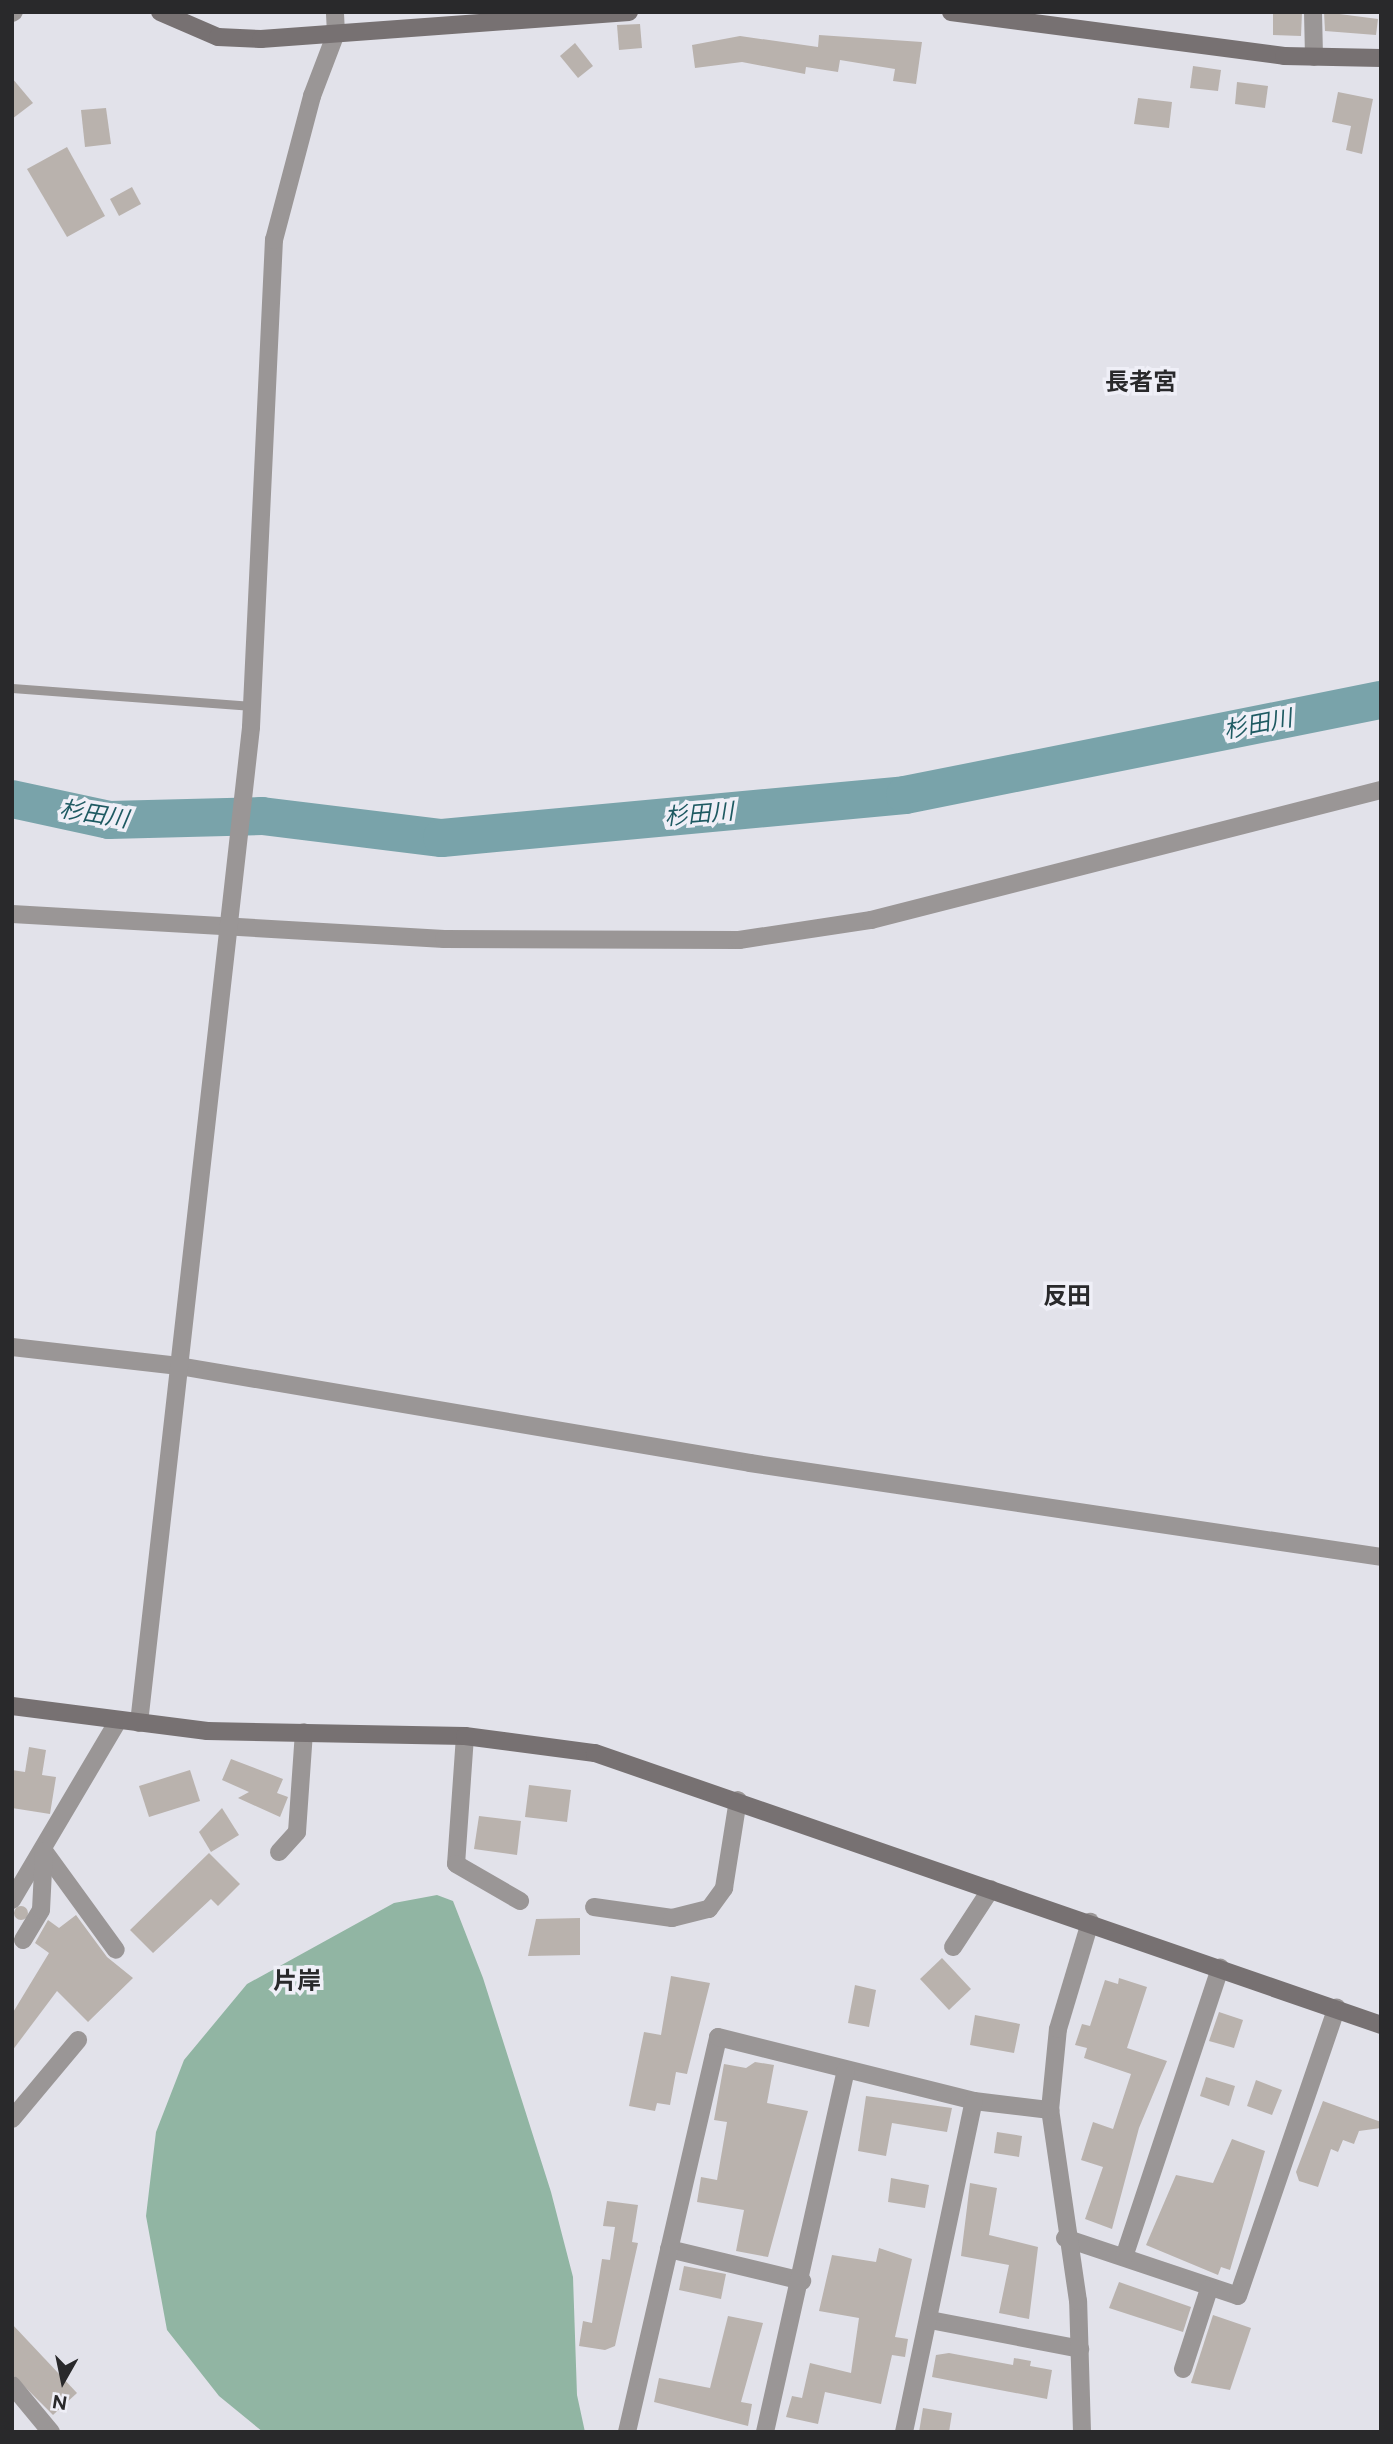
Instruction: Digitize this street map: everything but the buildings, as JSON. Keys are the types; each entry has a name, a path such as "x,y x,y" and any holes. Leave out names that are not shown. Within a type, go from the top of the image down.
{"street":[{"path":"160,12 218,37 336,33 629,12"},
{"path":"139,1723 251,727 274,240 312,96 336,33 335,12"},
{"path":"1313,12 1314,57"},
{"path":"961,13 1314,57 1381,57"},
{"path":"12,914 228,927 627,944 739,940 871,920 1381,790"},
{"path":"12,1347 179,1366 750,1463 1381,1557"},
{"path":"12,1706 139,1723 465,1737 595,1753 738,1800 1336,2007 1381,2025"},
{"path":"12,1900 44,1851 118,1721"},
{"path":"279,1852 297,1832 304,1732"},
{"path":"465,1737 456,1864 520,1901"},
{"path":"594,1908 672,1918 709,1909 724,1888 738,1800"},
{"path":"23,1940 41,1910 44,1851"},
{"path":"44,1851 116,1950"},
{"path":"953,1947 991,1889"},
{"path":"1082,2432 1080,2349 1050,2110 1058,2029 1090,1922"},
{"path":"1124,2257 1220,1968"},
{"path":"1065,2238 1209,2289 1238,2296 1336,2007"},
{"path":"627,2432 718,2037 974,2101 1050,2110"},
{"path":"12,2119 78,2040"},
{"path":"765,2432 802,2281 846,2070"},
{"path":"904,2432 930,2320 974,2101"},
{"path":"669,2249 802,2281"},
{"path":"1183,2369 1209,2289"},
{"path":"930,2320 1080,2349"},
{"path":"12,2385 51,2432"}],"lane":[{"path":"12,688 252,706"}],"green space":[{"path":"437,1895 453,1901 483,1978 551,2192 573,2277 577,2395 585,2432 263,2432 219,2396 167,2330 146,2216 156,2132 184,2060 247,1984 394,1903"}],"waterway":[{"name":"杉田川","path":"12,799 109,820 262,816 442,838 905,795 1381,700"}],"district":[{"name":"長者宮","path":"1141,382"},
{"name":"反田","path":"1067,1296"},
{"name":"片岸","path":"297,1981"}]}
